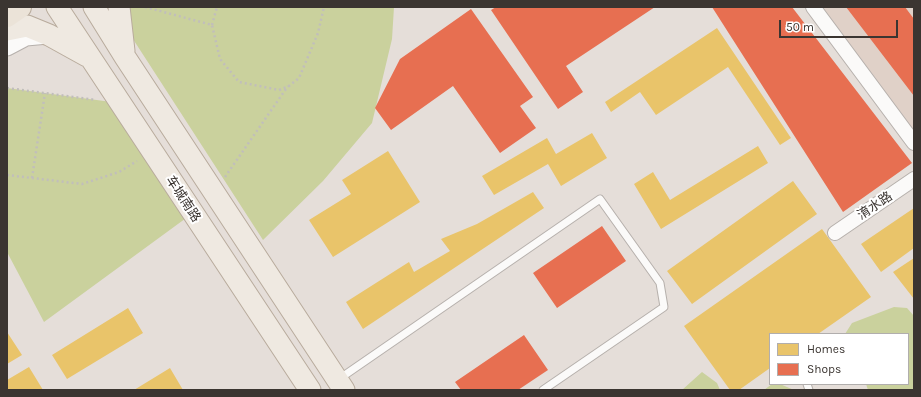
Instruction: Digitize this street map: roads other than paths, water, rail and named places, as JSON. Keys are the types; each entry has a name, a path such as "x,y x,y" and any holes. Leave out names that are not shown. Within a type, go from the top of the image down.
{"highway":[{"path":"7,16 20,7"}],"main road":[{"name":"车城南路","path":"57,7 310,390"},
{"path":"94,7 125,57 340,385"},
{"path":"119,7 125,57"},
{"path":"7,30 27,26 49,35 89,57"}],"street":[{"path":"813,7 914,143"},
{"path":"7,47 26,37 49,35"},
{"name":"淯水路","path":"835,233 914,179"}],"lane":[{"path":"340,385 600,199 660,283 664,307 543,390"}]}
